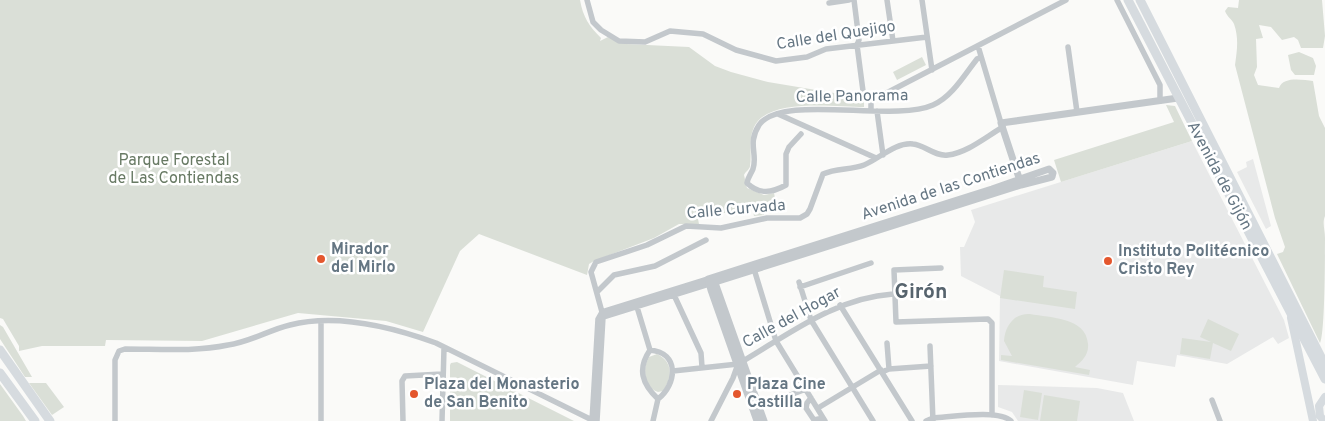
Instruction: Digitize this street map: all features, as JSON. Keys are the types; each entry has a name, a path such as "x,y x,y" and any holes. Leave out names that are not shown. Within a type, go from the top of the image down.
{"highway":[{"name":"Avenida de Gijón","path":"1128,0 1325,379"},
{"name":"Avenida de Gijón","path":"1140,0 1325,364"},
{"path":"1157,34 1180,88 1178,98 1187,101 1210,144 1217,150"},
{"path":"0,350 50,421"},
{"path":"0,373 35,421"}],"main road":[{"path":"1289,309 1310,407 1316,418"},
{"path":"1316,418 1319,406 1325,397"}],"street":[{"name":"Calle del Quejigo","path":"587,0 593,22 619,41 645,42 670,31 703,34 736,50 776,61 806,57 826,49 927,37"},
{"path":"829,3 849,0"},
{"path":"854,0 863,91 874,111 883,155"},
{"path":"887,0 892,41"},
{"path":"922,0 932,70"},
{"path":"870,101 1066,0"},
{"path":"1117,0 1160,85 1160,101"},
{"path":"978,46 1020,182"},
{"path":"1068,47 1077,112"},
{"name":"Calle Panorama","path":"801,134 789,147 786,154 786,185 766,192 753,189 747,183 753,169 752,142 766,118 776,113 797,110 874,111 922,109 935,104 955,87 977,59 981,57"},
{"path":"776,113 876,158 900,145 912,144 938,155 955,154 1002,125 1178,98"},
{"path":"794,120 792,114 797,110"},
{"name":"Calle Curvada","path":"603,315 593,276 592,266 596,262 647,245 686,226 721,228 767,218 800,218 807,214 810,209 823,174 832,170 863,165 876,158"},
{"name":"Avenida de las Contiendas","path":"603,315 637,307 711,281 754,270 1020,182"},
{"name":"Avenida de las Contiendas","path":"603,315 1020,182"},
{"path":"598,292 614,275 655,266 706,240"},
{"path":"871,263 800,284 811,320 873,421"},
{"path":"941,268 894,270 893,294 896,322 988,319 992,323 993,329 992,415"},
{"path":"754,270 776,340 824,419 814,420 809,414 806,403 811,398"},
{"path":"711,281 735,356 735,364 743,378 757,421"},
{"path":"711,281 735,364 759,407 764,421"},
{"name":"Calle del Hogar","path":"711,421 734,378 735,364 840,304 869,297 893,294"},
{"path":"674,295 701,353 702,367"},
{"path":"840,304 912,421"},
{"path":"637,307 650,350 643,362 642,374 646,387 658,399"},
{"path":"114,421 115,360 119,351 125,349 202,349 258,338 288,325 322,322 365,324 409,333 594,421 598,319 603,315"},
{"path":"321,421 322,322"},
{"path":"887,343 889,369"},
{"path":"930,346 933,419"},
{"path":"442,421 444,348"},
{"path":"650,350 657,351 665,356 673,371 671,384 658,399 653,421"},
{"path":"673,371 735,364"},
{"path":"818,408 881,371 931,366"},
{"path":"403,421 402,380 405,376 442,374"},
{"path":"734,378 743,378"},
{"path":"759,407 806,389"},
{"path":"1212,400 1220,421"},
{"path":"926,421 992,415 1005,416 1011,421"}],"shaded area":[{"name":"Instituto Politécnico Cristo Rey","path":"1192,141 1284,320 1289,338 1278,344 1273,337 1227,364 1177,355 1175,367 1137,361 1133,385 999,361 1000,296 961,276 960,247 964,247 975,222 971,210"},
{"path":"1253,159 1271,226 1266,229 1237,172 1247,167 1246,162"},
{"path":"998,385 1097,388 1123,393 1134,421 1018,421 1012,412 998,407"}],"green space":[{"name":"Parque Forestal de Las Contiendas","path":"0,0 580,0 585,16 601,38 600,41 608,37 626,44 689,47 715,66 731,72 768,82 864,98 864,107 821,105 788,107 773,111 762,118 754,127 750,167 744,175 747,188 764,195 774,193 776,203 763,205 764,215 754,216 752,206 725,213 697,214 699,224 679,224 654,238 594,261 589,264 587,275 479,234 460,251 423,332 386,321 298,313 202,341 106,340 105,346 42,346 19,351 19,346 3,319 0,318"},
{"path":"1239,0 1322,0 1325,36 1323,48 1301,48 1298,40 1294,37 1282,40 1271,27 1259,25 1263,38 1256,39 1257,67 1254,75 1258,85 1279,88 1281,84 1289,80 1313,81 1319,116 1325,128 1324,293 1323,325 1320,343 1277,254 1283,252 1285,247 1275,218 1235,65 1236,29 1225,11 1228,7 1238,8"},
{"path":"1299,52 1313,58 1316,66 1314,75 1295,75 1291,70 1288,55"},
{"path":"922,57 926,65 897,80 893,72"},
{"path":"1166,105 1175,106 1192,141 1061,182 1054,160 1174,122"},
{"path":"1004,270 1044,276 1043,287 1077,292 1075,309 1000,298"},
{"path":"1024,314 1066,320 1081,328 1086,335 1088,348 1085,357 1075,367 1090,370 1089,375 1001,360 1001,355 1012,356 1004,341 1008,326 1015,318"},
{"path":"1208,319 1239,334 1231,351 1213,343 1210,359 1180,354 1182,338 1211,342 1200,337"},
{"path":"0,325 3,327 32,377 25,377 0,339"},
{"path":"657,354 663,357 670,371 666,386 663,391 658,392 653,390 647,382 645,372 649,357"},
{"path":"457,362 574,421 450,421 450,365"},
{"path":"29,383 46,383 64,407 52,415"},
{"path":"0,384 23,416 26,421 0,421"},
{"path":"1024,390 1042,393 1038,420 1020,417"},
{"path":"1044,395 1080,401 1077,421 1040,421"}],"place":[{"name":"Mirador del Mirlo","path":"321,259"},
{"name":"Instituto Politécnico Cristo Rey","path":"1108,261"},
{"name":"Plaza del Monasterio de San Benito","path":"414,394"},
{"name":"Plaza Cine Castilla","path":"737,394"}],"district":[{"name":"Girón","path":"921,292"}]}
